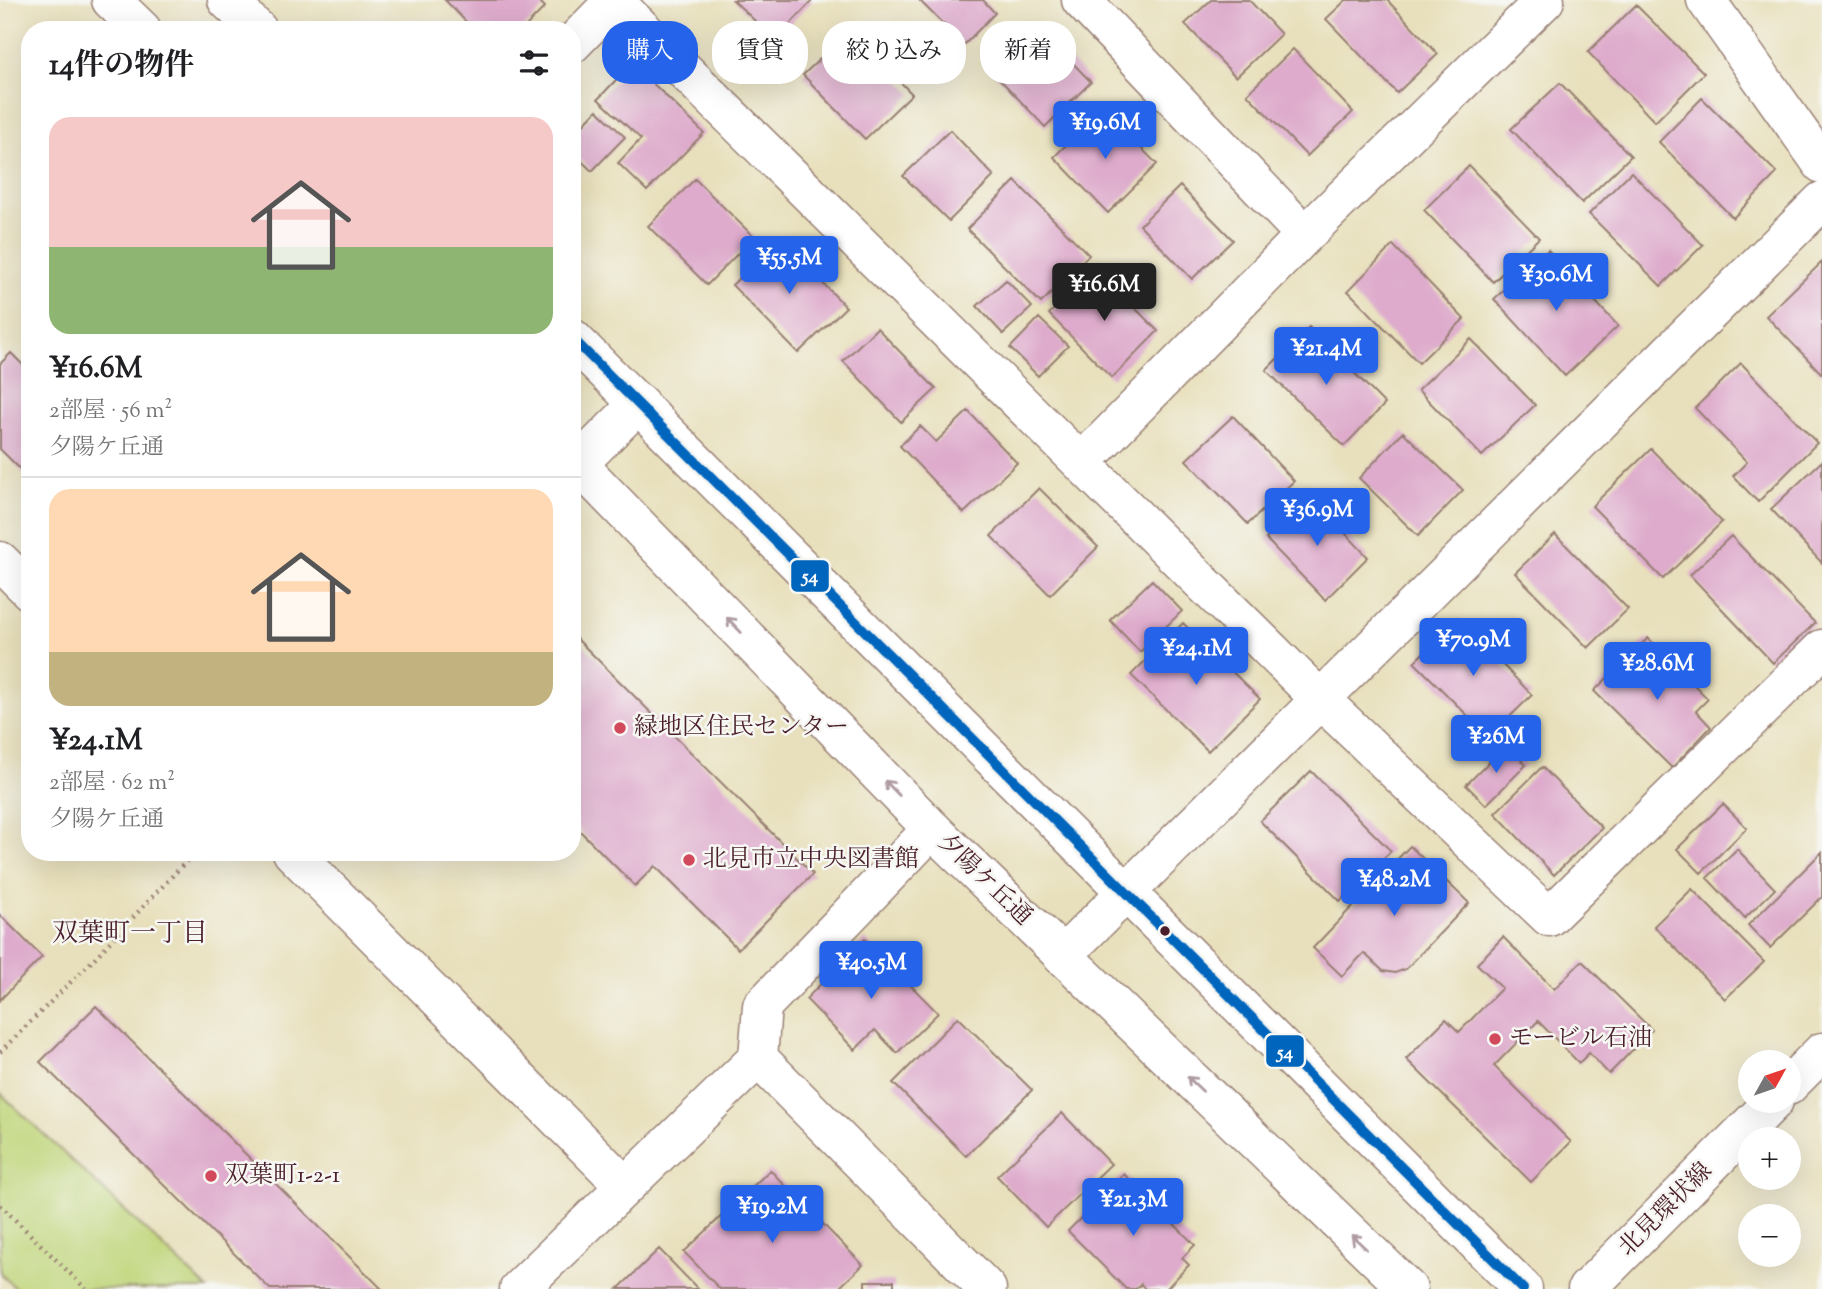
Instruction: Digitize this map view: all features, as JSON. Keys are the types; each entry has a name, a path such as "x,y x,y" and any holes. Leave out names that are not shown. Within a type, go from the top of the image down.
{"street":[{"path":"111,0 133,21"},
{"path":"227,0 249,21"},
{"path":"581,35 614,0 1320,699 1549,917 1822,649"},
{"path":"1082,462 1305,235 1545,0"},
{"path":"1706,0 1822,164"},
{"path":"1084,1 1305,235"},
{"path":"1062,956 1822,201"},
{"path":"581,347 1125,894 1523,1289"},
{"path":"581,457 639,403"},
{"name":"夕陽ケ丘通","path":"581,471 932,830 1408,1289"},
{"path":"0,561 21,582"},
{"path":"519,1289 758,1058 762,1006 932,830"},
{"path":"301,861 624,1185"},
{"path":"1801,1073 1822,1052"},
{"path":"758,1058 987,1289"},
{"name":"北見環状線","path":"1587,1289 1762,1113"}],"path":[{"path":"0,1052 89,964 186,861"},
{"path":"0,1205 86,1289"}],"green space":[{"path":"0,1093 208,1289 16,1289 0,1273"}],"building":[{"path":"445,0 538,0 545,7 531,21 465,21"},
{"path":"733,0 813,0 793,21 755,21"},
{"path":"919,0 983,0 995,13 987,21 980,21 980,28 966,43 966,21 940,21"},
{"path":"1211,0 1249,0 1281,34 1236,77 1185,24"},
{"path":"1346,0 1387,0 1438,54 1397,93 1326,19"},
{"path":"1636,5 1704,73 1655,122 1588,52"},
{"path":"1293,49 1353,112 1307,156 1247,94"},
{"path":"822,57 822,84 902,84 912,94 865,139 808,80 808,70"},
{"path":"1076,66 1091,82 1045,127 1004,84 1076,84"},
{"path":"1560,83 1631,156 1582,203 1511,129"},
{"path":"612,84 654,84 704,133 647,191 618,163 641,139 598,99"},
{"path":"1702,98 1777,173 1733,218 1659,142"},
{"path":"1102,109 1157,164 1108,213 1054,157"},
{"path":"597,110 625,137 592,171 581,161 581,127"},
{"path":"950,130 994,176 949,221 903,176"},
{"path":"1469,166 1539,238 1493,282 1424,210"},
{"path":"1631,172 1703,245 1661,286 1589,214"},
{"path":"695,179 754,237 707,285 648,226"},
{"path":"1015,181 1089,255 1041,303 967,229"},
{"path":"1180,186 1233,240 1192,279 1140,225"},
{"path":"780,239 846,307 798,353 732,285"},
{"path":"1393,245 1464,319 1419,363 1348,291"},
{"path":"1548,250 1618,326 1565,376 1494,299"},
{"path":"1822,262 1822,374 1766,316"},
{"path":"1095,268 1158,331 1112,378 1049,314"},
{"path":"1006,280 1032,307 1003,334 977,306"},
{"path":"1039,318 1068,346 1038,376 1010,348"},
{"path":"1309,327 1385,404 1344,446 1266,370"},
{"path":"877,328 936,389 901,422 843,361"},
{"path":"1471,339 1535,405 1482,456 1418,390"},
{"path":"11,353 21,363 21,470 0,449 0,364"},
{"path":"1741,363 1817,443 1758,502 1733,476 1747,462 1695,408"},
{"path":"968,411 1017,463 964,513 900,446 920,426 936,442"},
{"path":"1233,416 1294,481 1248,524 1186,460"},
{"path":"1403,432 1463,490 1418,536 1359,478"},
{"path":"1651,449 1722,522 1663,579 1592,506"},
{"path":"1822,461 1822,563 1771,509"},
{"path":"1039,488 1098,547 1050,595 991,536"},
{"path":"1310,496 1368,557 1325,600 1266,539"},
{"path":"1555,534 1628,609 1588,648 1515,573"},
{"path":"1731,536 1815,623 1773,663 1690,575"},
{"path":"1152,580 1182,611 1140,652 1110,620"},
{"path":"1458,619 1532,695 1489,737 1414,662"},
{"path":"1183,623 1260,699 1208,751 1131,675"},
{"path":"1648,638 1708,699 1696,711 1711,727 1672,768 1594,691"},
{"name":"緑地区住民センター","path":"581,643 813,874 738,949 655,866 635,886 581,832"},
{"path":"1506,745 1526,765 1486,805 1466,785"},
{"path":"1542,767 1602,828 1554,875 1495,813"},
{"path":"1311,771 1391,851 1340,901 1260,821"},
{"path":"1723,804 1747,828 1701,873 1677,849"},
{"path":"1410,846 1469,903 1406,969 1395,973 1383,971 1364,953 1342,976 1313,948"},
{"path":"1737,849 1775,889 1745,918 1707,878"},
{"path":"1822,852 1822,897 1770,948 1748,925"},
{"path":"1692,889 1764,962 1725,999 1654,926"},
{"path":"0,915 42,957 0,1000"},
{"path":"1503,937 1554,989 1582,961 1652,1030 1609,1074 1589,1053 1579,1063 1538,1021 1494,1066 1571,1142 1531,1182 1406,1059 1446,1019 1459,1032 1502,988 1477,964"},
{"path":"865,939 938,1013 897,1053 875,1030 855,1050 806,999"},
{"name":"双葉町1-2-1","path":"96,1006 382,1289 270,1289 40,1062"},
{"path":"958,1017 1032,1090 966,1156 893,1083"},
{"path":"1062,1113 1111,1164 1046,1227 997,1176"},
{"path":"770,1170 863,1265 838,1289 720,1289 684,1252"},
{"path":"1124,1174 1195,1245 1182,1258 1189,1265 1166,1289 1145,1289 1141,1284 1136,1289 1126,1289 1068,1231"},
{"path":"659,1249 698,1289 618,1289"},
{"path":"865,1281 894,1281 894,1289 865,1289"}],"transit line":[{"name":"54","path":"581,347 1523,1289"}],"place":[{"name":"緑地区住民センター","path":"620,728"},
{"name":"北見市立中央図書館","path":"689,860"},
{"name":"モービル石油","path":"1495,1039"},
{"name":"双葉町1-2-1","path":"211,1176"}],"district":[{"name":"双葉町一丁目","path":"130,934"}]}
